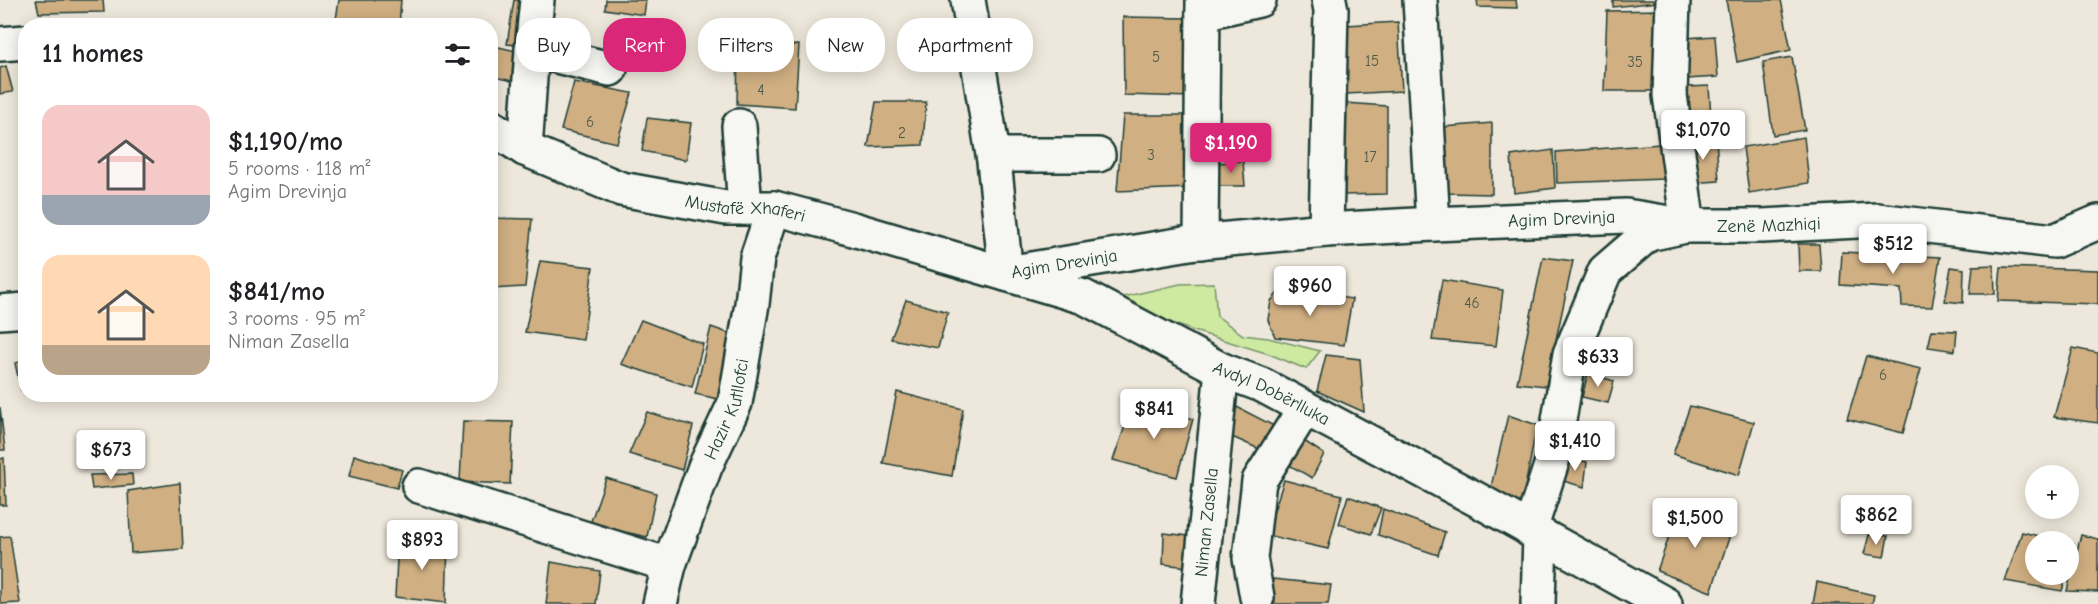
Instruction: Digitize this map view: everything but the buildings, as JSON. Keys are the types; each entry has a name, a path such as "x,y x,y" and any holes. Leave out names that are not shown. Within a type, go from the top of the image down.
{"street":[{"path":"535,18 537,0"},
{"name":"Agim Drevinja","path":"968,0 994,155 1006,274 1201,242 1326,230 1626,216 1689,226"},
{"path":"1201,242 1203,6 1259,0"},
{"path":"1420,0 1433,224"},
{"path":"1538,604 1535,532 1552,462 1570,354 1605,270 1648,234 1689,226 1670,95 1673,0"},
{"path":"1326,230 1330,5"},
{"path":"0,44 18,43"},
{"path":"525,149 530,72"},
{"path":"739,126 760,208"},
{"name":"Mustafë Xhaferi","path":"498,131 525,149 621,189 726,208 760,208 853,229 1006,274"},
{"path":"994,155 1098,155"},
{"name":"Hazir Kutllofci","path":"660,604 669,565 705,467 735,403 752,304 760,208"},
{"name":"Zenë Mazhiqi","path":"1689,226 1762,226 1877,220 2054,241 2098,222"},
{"name":"Avdyl Dobërlluka","path":"1006,274 1084,297 1222,370 1262,386 1476,499 1665,604"},
{"path":"0,312 18,311"},
{"name":"Niman Zasella","path":"1198,604 1222,370"},
{"path":"1257,597 1250,558 1259,481 1305,408"},
{"path":"419,486 669,565"}],"green space":[{"path":"1214,283 1217,316 1243,335 1268,338 1320,351 1306,369 1269,354 1194,331 1110,300 1180,284"}]}
